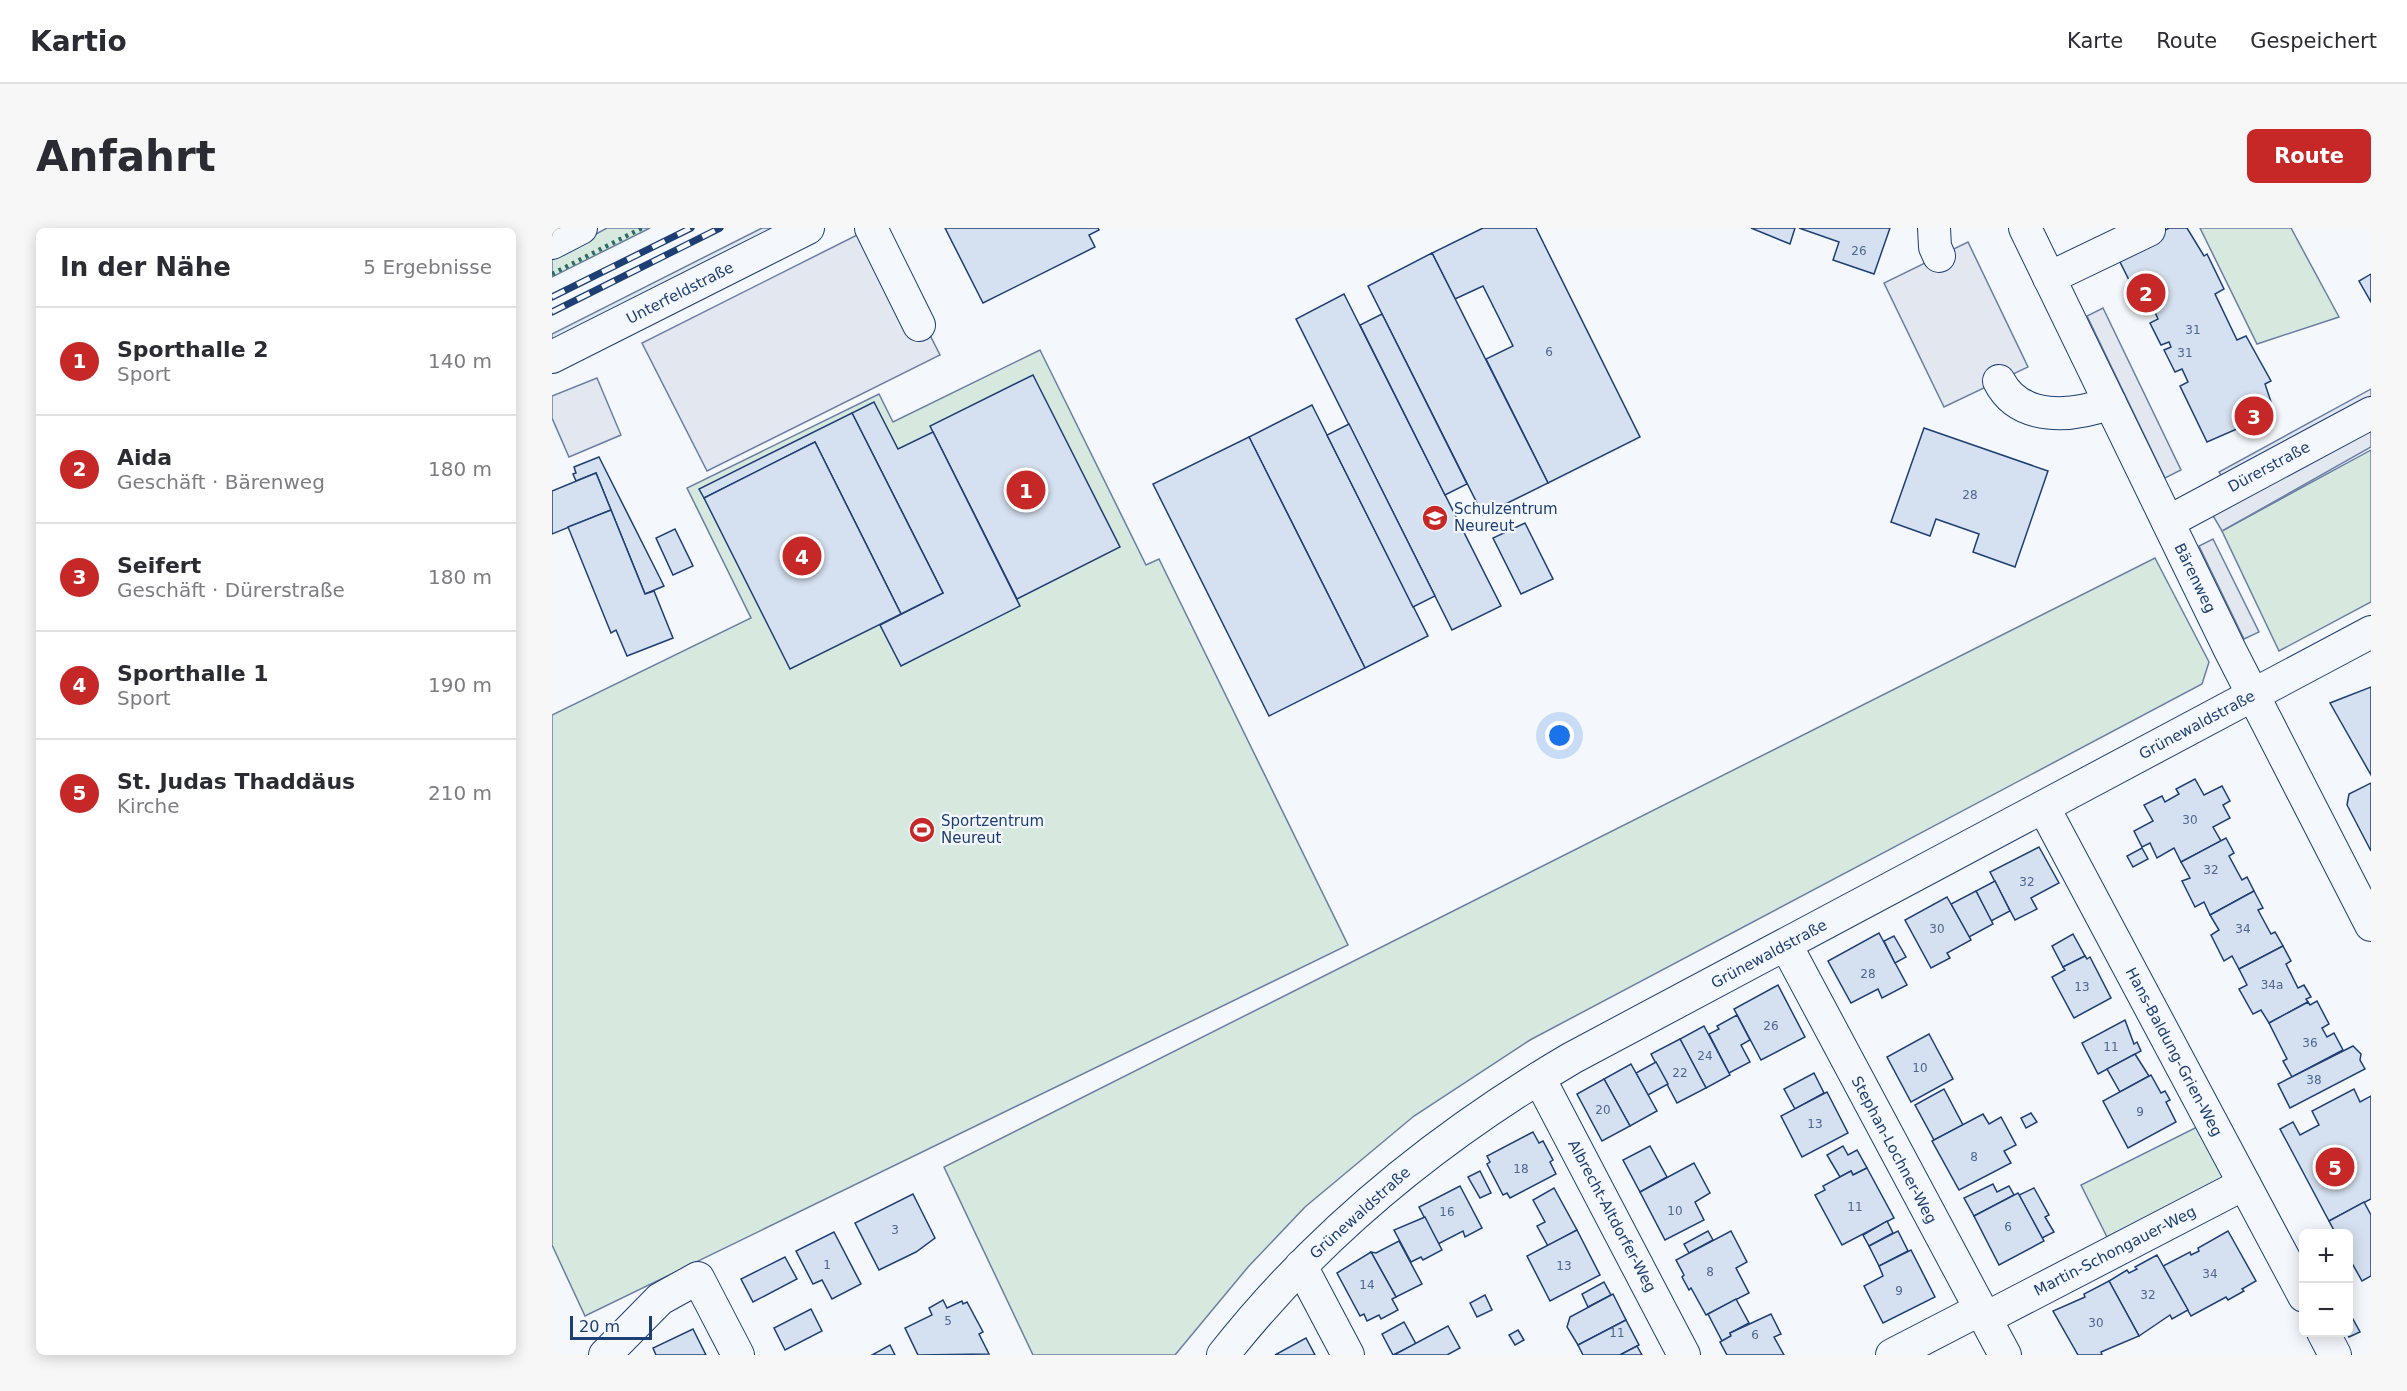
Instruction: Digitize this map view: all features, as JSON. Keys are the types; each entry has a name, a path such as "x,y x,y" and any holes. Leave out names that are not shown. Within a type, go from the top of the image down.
{"street":[{"path":"552,243 581,228"},
{"name":"Unterfeldstraße","path":"552,357 808,228"},
{"path":"871,228 919,325"},
{"name":"Bärenweg","path":"2025,228 2253,696 2371,925"},
{"path":"2049,278 2150,230"},
{"path":"1999,381 2005,393 2018,404 2059,414 2089,411 2110,403"},
{"name":"Dürerstraße","path":"2168,522 2371,413"},
{"name":"Grünewaldstraße","path":"1223,1355 1301,1266 1349,1219 1398,1177 1473,1120 1539,1078 2371,632"},
{"name":"Hans-Baldung-Grien-Weg","path":"2044,807 2299,1287"},
{"name":"Stephan-Lochner-Weg","path":"1786,945 2005,1355"},
{"name":"Albrecht-Altdorfer-Weg","path":"1539,1078 1684,1355"},
{"name":"Martin-Schongauer-Weg","path":"1892,1355 1983,1314 2244,1184"},
{"path":"1301,1266 1348,1355"},
{"path":"605,1355 660,1299 698,1278 738,1355"},
{"path":"2326,1337 2335,1355"}],"shaded area":[{"path":"607,228 650,228 552,277 552,258"},
{"path":"762,228 783,228 552,346 552,334"},
{"path":"871,228 876,228 940,355 707,471 642,343"},
{"path":"2200,228 2291,228 2339,317 2257,344"},
{"path":"1968,242 2028,367 1944,407 1884,283"},
{"path":"2103,308 2181,470 2165,478 2087,316"},
{"name":"Sportzentrum Neureut","path":"1040,350 1146,565 1159,559 1348,945 585,1316 552,1245 552,715 751,618 687,488 879,394 893,422"},
{"path":"597,378 621,435 569,457 552,418 552,396"},
{"path":"2371,389 2371,400 2224,480 2219,472"},
{"path":"2371,425 2371,447 2222,531 2212,514"},
{"path":"2371,450 2371,602 2279,651 2222,531"},
{"path":"2213,539 2259,632 2244,639 2199,546"},
{"path":"2155,558 2209,662 2202,684 1530,1040 1414,1116 1305,1207 1248,1267 1175,1355 1033,1355 944,1167"},
{"path":"2199,1126 2225,1179 2107,1237 2081,1185"}],"building":[{"path":"945,228 1098,228 1099,230 1089,235 1095,247 983,303"},
{"path":"1483,228 1536,228 1640,437 1548,483 1486,359 1513,346 1483,286 1455,299 1432,253"},
{"path":"1751,228 1795,228 1790,244"},
{"path":"1799,228 1890,228 1874,274 1833,260 1839,242"},
{"path":"2169,228 2187,228 2204,256 2207,254 2224,289 2215,294 2237,340 2246,336 2271,381 2265,384 2272,405 2265,408 2269,415 2207,442 2180,386 2188,382 2182,369 2175,372 2164,350 2171,347 2169,342 2161,345 2150,323 2158,319 2153,308 2145,312 2117,256"},
{"path":"1432,253 1548,483 1483,515 1368,286"},
{"path":"2371,274 2371,302 2359,281"},
{"path":"1344,294 1501,606 1452,630 1296,319"},
{"path":"1382,314 1467,484 1445,495 1360,325"},
{"path":"1033,375 1120,547 1017,599 930,426"},
{"path":"874,402 898,449 933,432 1020,606 901,666 880,625 943,593 852,413"},
{"path":"1312,405 1428,636 1365,668 1249,437"},
{"path":"852,413 943,593 901,614 815,442 704,498 699,489"},
{"path":"1349,424 1435,596 1413,607 1327,435"},
{"path":"1924,428 2048,471 2015,567 1973,552 1979,534 1936,519 1930,536 1891,522"},
{"path":"1249,437 1365,668 1269,716 1153,484"},
{"path":"815,442 901,614 790,669 704,498"},
{"path":"599,457 664,586 645,594 596,473 576,481 573,474 576,473 574,467"},
{"path":"596,473 611,510 552,534 552,491"},
{"path":"611,510 645,594 654,591 673,638 627,656 616,630 611,633 568,527"},
{"path":"1525,523 1553,579 1521,594 1493,538"},
{"path":"675,529 693,566 673,575 656,538"},
{"path":"2371,687 2371,775 2330,703"},
{"path":"2195,779 2204,795 2222,786 2230,801 2223,805 2230,818 2213,827 2221,841 2181,862 2174,848 2157,858 2150,843 2142,847 2134,831 2153,821 2144,805 2162,796 2165,802 2179,794 2176,789"},
{"path":"2371,783 2371,851 2347,805 2349,794"},
{"path":"2226,838 2234,853 2229,856 2242,880 2247,877 2254,891 2210,915 2204,902 2195,907 2182,881 2190,878 2181,862"},
{"path":"2039,847 2059,883 2031,898 2037,909 2015,920 1990,872"},
{"path":"2142,848 2148,859 2133,867 2127,856"},
{"path":"1995,881 2010,911 1991,921 1976,891"},
{"path":"1976,891 1993,924 1969,937 1951,904"},
{"path":"2254,891 2263,908 2258,910 2271,934 2275,932 2283,946 2239,969 2232,956 2224,961 2211,935 2219,930 2210,915"},
{"path":"1947,897 1971,940 1947,953 1950,958 1931,968 1905,920"},
{"path":"1879,933 1907,985 1882,998 1878,989 1851,1003 1828,961"},
{"path":"2073,934 2085,956 2063,967 2052,946"},
{"path":"1894,936 1906,957 1895,963 1884,941"},
{"path":"2283,946 2291,961 2286,964 2298,988 2304,985 2311,997 2306,999 2308,1002 2269,1023 2261,1010 2253,1014 2239,989 2247,985 2239,969"},
{"path":"2085,956 2087,959 2090,957 2111,998 2074,1018 2052,977 2065,970 2063,967"},
{"path":"1778,985 1805,1037 1761,1060 1734,1009"},
{"path":"2317,1001 2329,1024 2322,1028 2327,1037 2334,1033 2343,1050 2292,1077 2283,1061 2287,1059 2269,1023 2308,1002 2310,1005"},
{"path":"1737,1015 1750,1040 1741,1045 1750,1062 1729,1073 1709,1034 1719,1029 1717,1026"},
{"path":"2125,1020 2134,1044 2137,1042 2141,1051 2098,1074 2082,1043"},
{"path":"1704,1026 1730,1075 1706,1088 1680,1039"},
{"path":"1929,1034 1953,1079 1911,1102 1887,1057"},
{"path":"1680,1039 1706,1088 1677,1103 1651,1054"},
{"path":"2353,1046 2361,1054 2360,1060 2365,1069 2290,1108 2278,1084"},
{"path":"2135,1054 2149,1076 2120,1092 2107,1069"},
{"path":"1656,1062 1668,1084 1648,1095 1636,1073"},
{"path":"1631,1064 1657,1111 1630,1126 1604,1079"},
{"path":"1814,1073 1824,1093 1795,1109 1784,1089"},
{"path":"2151,1075 2161,1093 2165,1091 2170,1100 2166,1102 2176,1122 2128,1148 2103,1101"},
{"path":"1604,1079 1630,1126 1602,1141 1577,1094"},
{"path":"1944,1089 1963,1125 1934,1140 1915,1105"},
{"path":"2354,1089 2360,1102 2371,1096 2371,1199 2329,1221 2280,1129 2293,1122 2300,1135 2319,1125 2312,1111"},
{"path":"1827,1092 1848,1133 1802,1157 1781,1116"},
{"path":"2031,1113 2037,1122 2026,1128 2021,1118"},
{"path":"1983,1114 1989,1124 2001,1117 2016,1145 2004,1151 2011,1163 1959,1190 1932,1141"},
{"path":"1533,1132 1539,1143 1543,1141 1553,1160 1550,1162 1556,1174 1510,1198 1507,1193 1503,1195 1487,1164 1490,1162 1487,1156"},
{"path":"1650,1146 1667,1177 1640,1192 1623,1160"},
{"path":"1843,1146 1848,1155 1857,1150 1867,1168 1853,1175 1851,1171 1840,1177 1827,1155"},
{"path":"1694,1163 1710,1193 1695,1202 1704,1220 1665,1240 1640,1192"},
{"path":"1867,1168 1894,1218 1842,1245 1815,1195 1825,1190 1823,1186 1851,1171 1853,1175"},
{"path":"1480,1171 1491,1193 1480,1198 1468,1177"},
{"path":"1993,1184 1997,1192 2009,1186 2014,1195 1974,1216 1964,1198"},
{"path":"1460,1186 1482,1228 1465,1237 1463,1231 1438,1244 1419,1207"},
{"path":"1554,1188 1577,1230 1548,1246 1537,1226 1545,1222 1533,1200"},
{"path":"2034,1188 2049,1215 2045,1217 2054,1232 2042,1238 2019,1195"},
{"path":"2018,1193 2044,1241 1999,1265 1974,1216"},
{"path":"913,1194 935,1238 916,1252 879,1270 855,1223"},
{"path":"2364,1202 2371,1215 2371,1276 2362,1281 2353,1265 2353,1229 2333,1229 2329,1221"},
{"path":"1425,1217 1442,1250 1423,1260 1421,1257 1411,1262 1394,1230"},
{"path":"1887,1221 1893,1233 1869,1246 1863,1235"},
{"path":"1577,1230 1600,1275 1550,1301 1527,1256"},
{"path":"1708,1231 1713,1240 1689,1253 1684,1244"},
{"path":"1731,1231 1747,1262 1736,1268 1749,1293 1706,1315 1691,1288 1689,1290 1676,1260"},
{"path":"1898,1231 1908,1251 1879,1266 1869,1246"},
{"path":"2228,1231 2256,1281 2228,1300 2226,1297 2191,1316 2163,1266 2190,1252 2191,1255 2199,1251 2198,1248"},
{"path":"834,1232 861,1284 832,1299 822,1280 813,1284 796,1251"},
{"path":"1399,1241 1422,1284 1396,1297 1371,1252 1376,1253"},
{"path":"1911,1250 1935,1297 1883,1323 1864,1286 1883,1276 1879,1266"},
{"path":"1371,1252 1396,1297 1392,1299 1398,1310 1381,1319 1379,1315 1367,1321 1364,1314 1360,1316 1337,1273"},
{"path":"2157,1255 2188,1310 2172,1319 2170,1315 2139,1336 2109,1281 2127,1270 2129,1273 2137,1269 2135,1267"},
{"path":"785,1257 797,1279 753,1302 741,1279"},
{"path":"2109,1281 2139,1336 2101,1352 2102,1355 2078,1355 2053,1311 2085,1297 2084,1294"},
{"path":"1604,1282 1611,1295 1588,1307 1582,1294"},
{"path":"1613,1294 1626,1320 1578,1345 1567,1327 1570,1317"},
{"path":"1485,1295 1492,1310 1477,1317 1470,1303"},
{"path":"1736,1299 1749,1323 1730,1333 1731,1336 1722,1341 1708,1314"},
{"path":"943,1300 947,1308 962,1301 963,1304 967,1302 983,1332 979,1334 989,1354 918,1355 905,1328 932,1315 929,1308"},
{"path":"811,1309 822,1331 785,1350 774,1328"},
{"path":"1771,1314 1781,1334 1774,1337 1784,1355 1727,1355 1720,1342 1731,1336 1730,1333"},
{"path":"2353,1319 2360,1332 2353,1335"},
{"path":"1626,1320 1639,1345 1620,1355 1583,1355 1578,1345"},
{"path":"1404,1322 1416,1344 1393,1355 1382,1334"},
{"path":"1448,1326 1460,1348 1447,1355 1394,1355"},
{"path":"693,1329 706,1355 656,1355 653,1348"},
{"path":"1518,1330 1524,1340 1515,1345 1509,1335"},
{"path":"1306,1338 1315,1355 1275,1355"},
{"path":"890,1345 895,1355 872,1355"},
{"path":"1637,1346 1642,1355 1620,1355"}],"railway":[{"path":"552,297 691,228"},
{"path":"552,312 720,228"}],"hedge":[{"path":"552,274 642,228"}],"place":[{"name":"Aida","path":"2146,293"},
{"name":"Seifert","path":"2254,416"},
{"name":"Sporthalle 2","path":"1026,490"},
{"name":"Schulzentrum Neureut","path":"1435,518"},
{"name":"Sporthalle 1","path":"802,556"},
{"name":"Sportzentrum Neureut","path":"922,830"},
{"name":"St. Judas Thaddäus","path":"2335,1167"}]}
